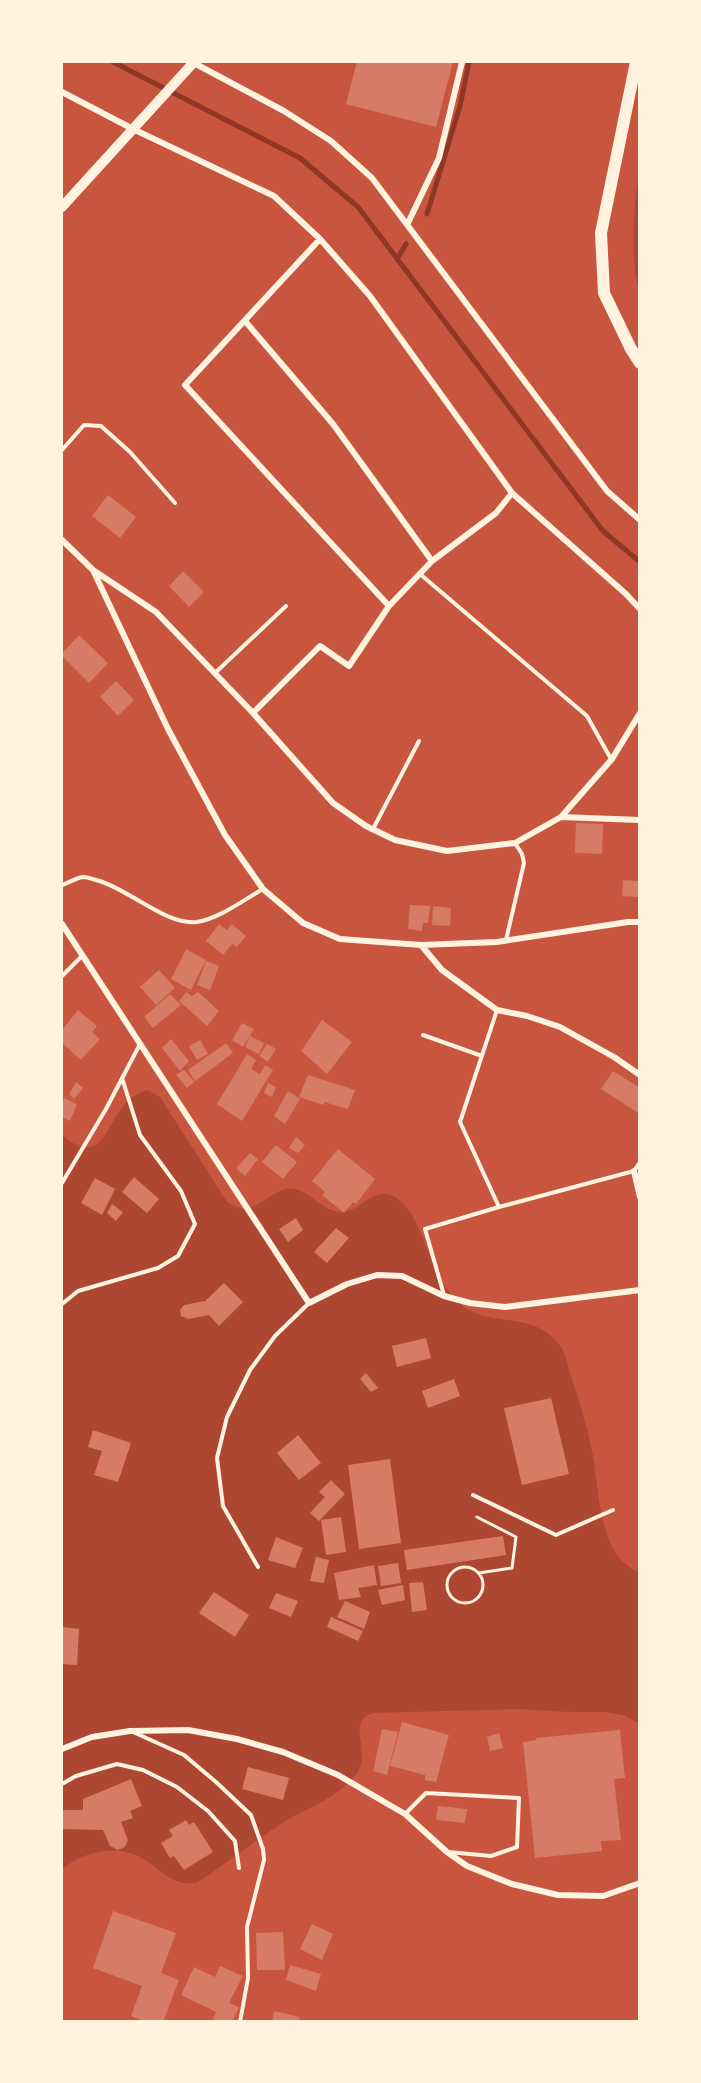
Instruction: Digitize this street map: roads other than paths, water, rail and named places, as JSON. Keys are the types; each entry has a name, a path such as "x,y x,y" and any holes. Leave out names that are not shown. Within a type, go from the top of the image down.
{"main road":[{"path":"636,62 602,233 604,293 639,363"}],"street":[{"path":"62,207 192,62 284,111 331,141 372,178 607,491 639,520"},
{"path":"408,223 439,158 462,62"},
{"path":"62,92 133,129 274,196 320,239 370,296 512,494 626,594 639,609"},
{"path":"320,239 184,385 389,606"},
{"path":"245,321 333,424 432,561"},
{"path":"253,714 320,646 349,666 389,606 419,574 432,561 496,513 512,494"},
{"path":"62,540 93,570 156,612 253,714 333,803 373,830 395,840 447,851 515,843 561,817 612,759 639,713"},
{"path":"93,570 168,729 225,835 263,889 303,923 340,939 421,945 506,940 628,921 639,922"},
{"path":"561,817 639,820"},
{"path":"62,924 309,1303 347,1284 377,1275 402,1276 444,1296 470,1303 505,1307 639,1290"},
{"path":"421,945 442,970 497,1010 527,1016 560,1028 614,1058 639,1075"},
{"path":"634,1171 639,1197"},
{"path":"62,1749 92,1737 130,1731 188,1730 237,1739 283,1752 338,1775 405,1814 466,1866 512,1884 558,1895 603,1896 639,1883"}],"lane":[{"path":"62,450 84,425 101,426 130,452 175,503"},
{"path":"419,574 587,716 612,759"},
{"path":"215,673 286,606"},
{"path":"373,830 419,741"},
{"path":"506,940 524,863 522,854 515,843"},
{"path":"62,885 84,877 104,882 165,914 181,921 195,922 219,914 263,889"},
{"path":"62,976 82,956"},
{"path":"497,1010 460,1122 499,1207"},
{"path":"423,1035 482,1056"},
{"path":"62,1183 140,1044"},
{"path":"62,1304 78,1291 158,1268 178,1256 195,1224 182,1191 140,1135 122,1078"},
{"path":"444,1296 425,1229 634,1171 639,1162"},
{"path":"258,1567 224,1506 217,1458 227,1417 250,1370 275,1336 309,1303"},
{"path":"473,1495 556,1535 614,1509"},
{"path":"130,1731 184,1755 251,1815 263,1849 264,1860 247,1927 248,1977 240,2022"},
{"path":"62,1784 76,1776 117,1764 143,1770 177,1787 208,1811 235,1841 239,1868"},
{"path":"405,1814 426,1793 519,1798 517,1847 491,1856 447,1852"}],"waterway":[{"path":"113,62 300,158 358,207 603,531 640,562"},
{"path":"427,214 460,106 469,62"},
{"path":"397,259 406,244"}]}
